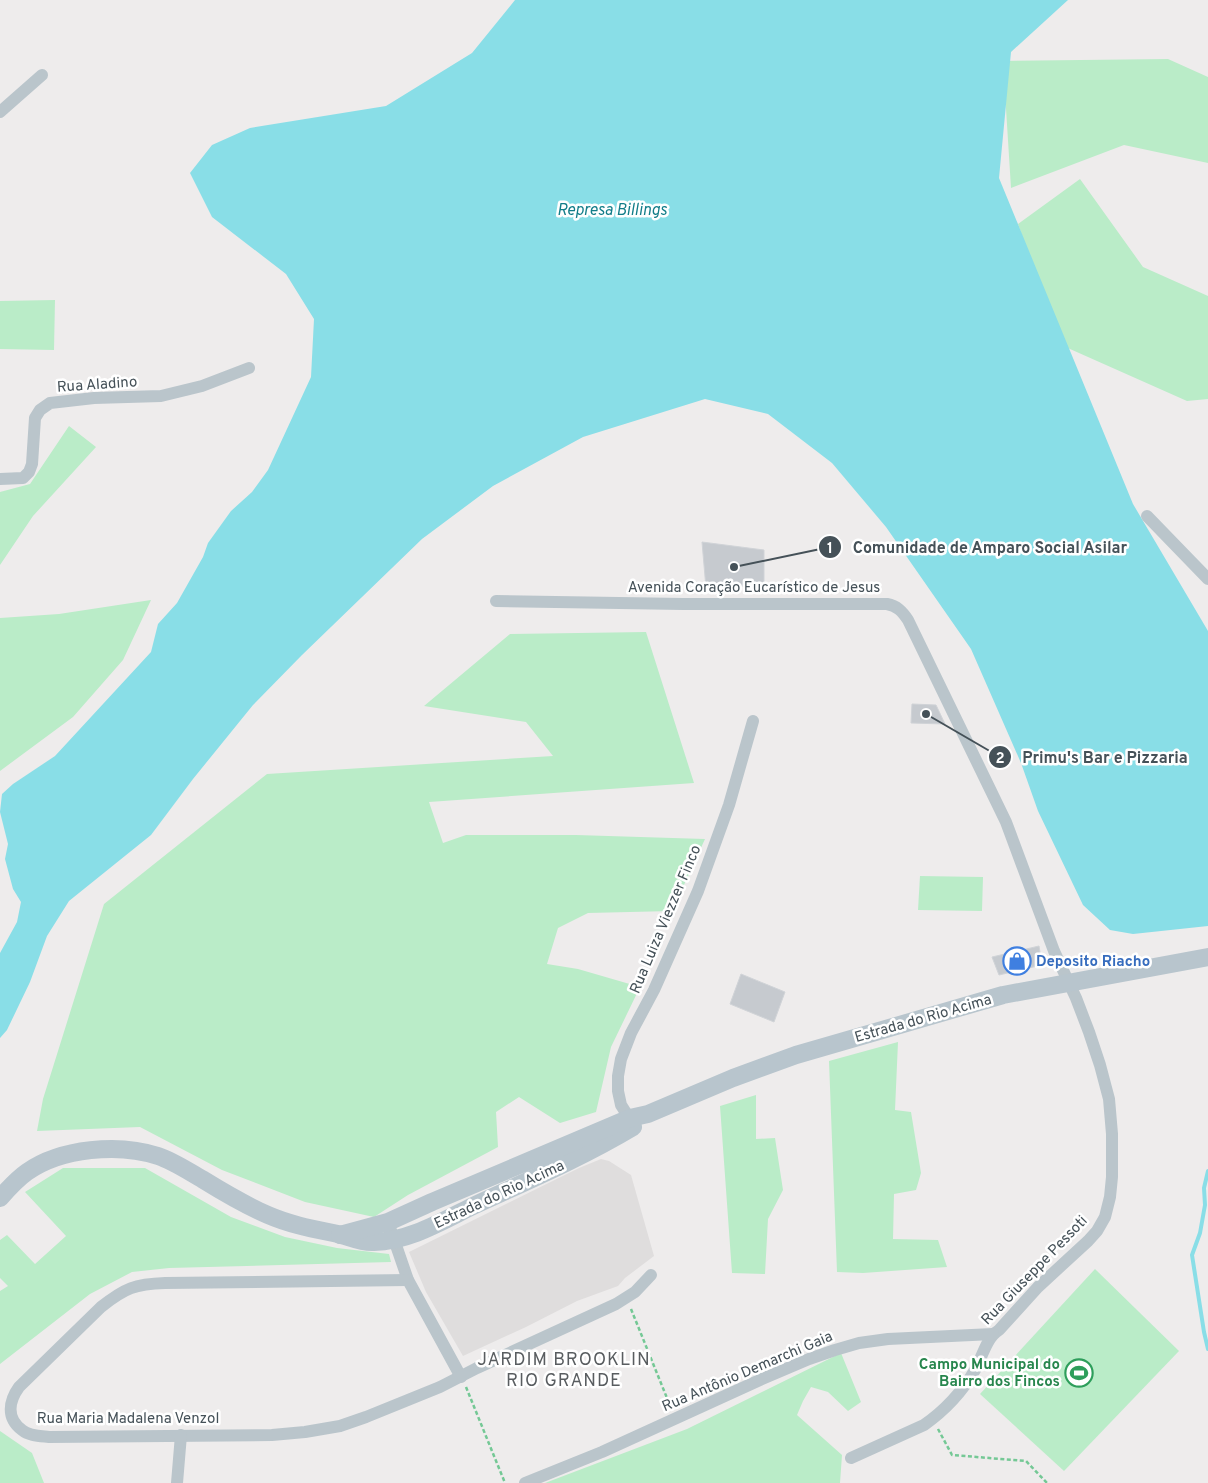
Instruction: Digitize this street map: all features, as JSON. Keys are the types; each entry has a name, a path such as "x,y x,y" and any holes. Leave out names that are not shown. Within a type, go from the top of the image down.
{"main road":[{"name":"Estrada do Rio Acima","path":"340,1235 388,1222 432,1202 632,1122 733,1078 796,1055 1003,995 1208,956"},
{"name":"Estrada do Rio Acima","path":"0,1198 27,1172 47,1161 93,1150 137,1150 160,1156 233,1198 302,1227 363,1242 394,1240 434,1225 573,1160 632,1122"}],"street":[{"path":"0,112 42,75"},
{"name":"Rua Aladino","path":"0,479 23,478 29,472 32,464 36,418 40,410 50,403 94,398 161,396 202,386 248,368"},
{"path":"1147,516 1208,579"},
{"name":"Avenida Coração Eucarístico de Jesus","path":"496,601 684,604 887,604 898,608 908,620 1006,822 1054,951 1069,982"},
{"name":"Rua Luiza Viezzer Finco","path":"632,1122 621,1105 618,1091 621,1059 628,1039 654,990 698,891 729,805 753,721"},
{"name":"Rua Giuseppe Pessoti","path":"851,1458 914,1431 933,1419 950,1403 966,1384 982,1358 993,1334 999,1330 1038,1287 1088,1241 1097,1231 1104,1216 1110,1197 1112,1177 1112,1134 1109,1099 1100,1065 1069,982"},
{"path":"388,1222 408,1280 461,1377"},
{"name":"Rua Maria Madalena Venzol","path":"408,1280 165,1283 143,1284 128,1288 102,1307 19,1387 12,1396 10,1406 12,1416 22,1431 35,1436 49,1437 272,1435 340,1426 415,1398 626,1299 651,1275"},
{"name":"Rua Antônio Demarchi Gaia","path":"525,1483 602,1452 762,1379 835,1350 859,1343 888,1339 993,1334"},
{"path":"178,1483 181,1435"}],"path":[{"path":"626,1299 671,1408"},
{"path":"461,1377 505,1483"},
{"path":"933,1419 952,1455 1026,1461 1047,1483"}],"shaded area":[{"path":"601,1159 609,1161 631,1175 654,1256 625,1278 618,1286 577,1301 463,1356 426,1292 409,1252"}],"green space":[{"path":"1168,59 1208,77 1208,163 1124,145 1011,188 1003,61"},
{"path":"1080,179 1143,267 1208,296 1208,399 1187,401 1061,345 1018,224"},
{"path":"55,300 54,350 0,349 0,301"},
{"path":"69,426 96,447 33,516 0,565 0,492 30,484"},
{"path":"151,600 123,660 73,717 0,771 0,618 59,614"},
{"path":"646,632 694,783 429,802 443,843 466,835 576,835 705,839 672,911 588,913 558,928 547,964 578,969 640,987 611,1047 596,1112 560,1123 519,1097 496,1112 498,1147 408,1195 374,1217 305,1202 222,1170 140,1127 37,1131 43,1099 104,904 267,774 553,756 526,722 424,706 510,634"},
{"path":"920,876 983,877 982,911 918,910"},
{"path":"898,1042 895,1110 911,1112 921,1173 916,1190 894,1194 893,1239 938,1240 947,1267 863,1273 837,1272 829,1061"},
{"path":"756,1095 756,1139 775,1138 783,1190 768,1219 765,1274 732,1273 720,1106"},
{"path":"63,1168 145,1168 231,1217 285,1237 337,1248 389,1254 391,1262 169,1268 132,1272 90,1294 0,1364 0,1291 8,1286 0,1278 0,1240 7,1235 35,1264 66,1236 25,1192"},
{"name":"Campo Municipal do Bairro dos Fincos","path":"1095,1269 1179,1351 1064,1471 980,1394"},
{"path":"841,1353 861,1402 848,1411 828,1392 811,1387 797,1415 842,1455 840,1483 545,1483 687,1429"},
{"path":"0,1431 32,1453 44,1483 0,1483"}],"water":[{"name":"Represa Billings","path":"515,0 1068,0 1011,52 999,178 1133,504 1208,631 1208,926 1133,934 1110,930 1083,905 1038,811 1021,763 971,649 886,527 832,463 768,414 705,399 583,437 493,486 422,539 253,705 193,779 151,835 69,901 47,936 30,982 7,1030 0,1038 0,953 17,922 21,902 13,889 5,859 8,844 0,812 2,794 13,784 55,756 151,652 158,624 177,603 203,557 208,543 231,511 252,492 268,470 311,377 314,319 286,274 212,217 190,173 212,145 250,128 386,106 472,53"}],"building":[{"path":"702,542 764,550 764,585 706,588"},
{"path":"912,704 936,705 945,724 911,723"},
{"name":"Deposito Riacho","path":"1039,946 1042,965 999,975 992,957"},
{"path":"741,974 785,992 774,1022 730,1004"}],"waterway":[{"path":"1208,1171 1204,1188 1205,1205 1200,1233 1192,1255 1208,1349"}],"place":[{"name":"Comunidade de Amparo Social Asilar","path":"734,567"},
{"name":"Primu's Bar e Pizzaria","path":"926,714"},
{"name":"Deposito Riacho","path":"1017,961"},
{"name":"Campo Municipal do Bairro dos Fincos","path":"1079,1373"}],"district":[{"name":"JARDIM BROOKLIN RIO GRANDE","path":"564,1369"}]}
